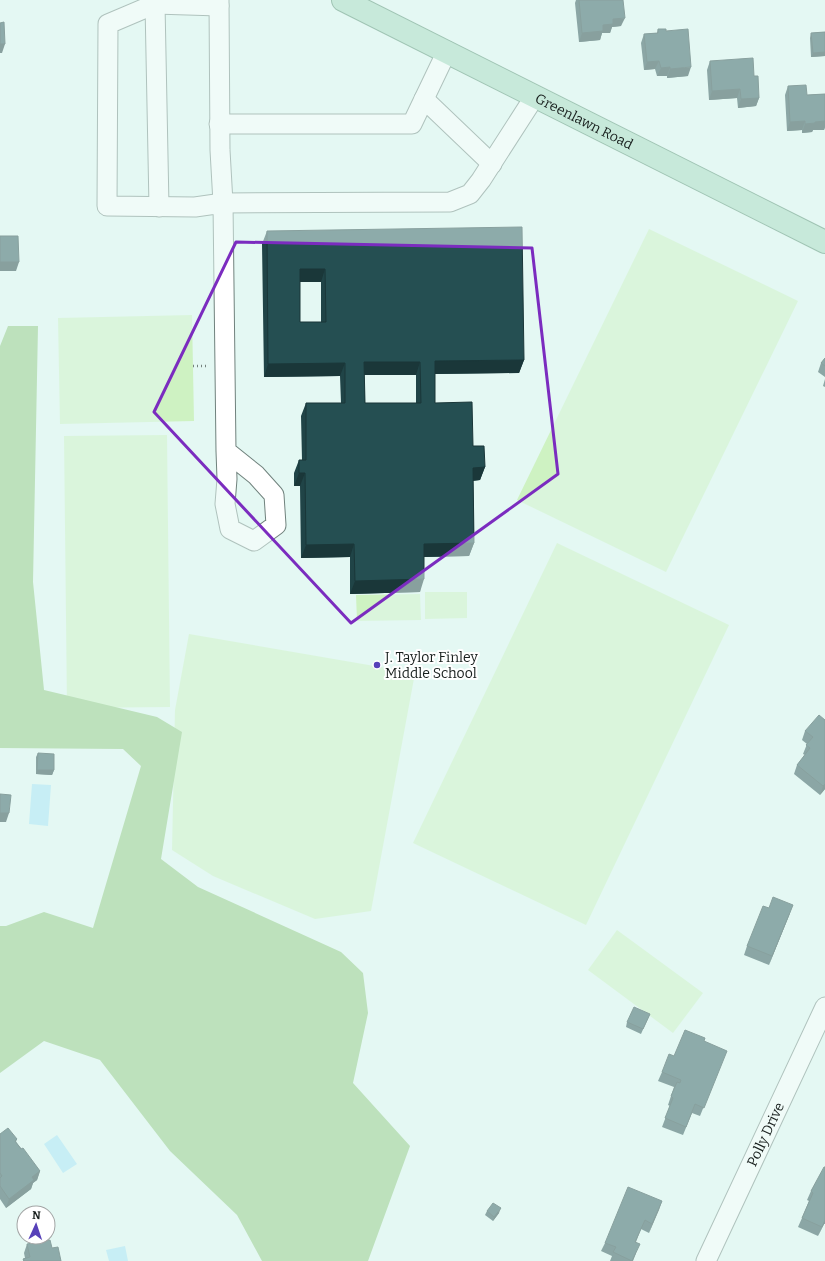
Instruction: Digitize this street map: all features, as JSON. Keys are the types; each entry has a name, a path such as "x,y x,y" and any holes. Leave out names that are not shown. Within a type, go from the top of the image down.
{"main road":[{"name":"Greenlawn Road","path":"344,0 825,242"}],"street":[{"path":"226,451 223,203 219,124 219,3 155,4 108,24 107,206 195,207 223,203 450,202 470,194 492,164 535,96"},
{"path":"155,4 159,207"},
{"path":"219,124 412,124 447,51"},
{"path":"424,99 492,164"},
{"name":"Polly Drive","path":"706,1261 825,1007"}],"path":[{"path":"193,366 211,366"}],"highlighted area":[{"path":"236,242 532,248 558,474 351,623 154,412"}],"green space":[{"path":"649,229 798,301 666,572 517,500"},
{"path":"192,315 194,421 60,424 58,318"},
{"path":"8,326 38,326 33,582 44,690 157,717 182,732 161,859 198,887 341,952 363,973 368,1013 353,1083 410,1146 368,1261 262,1261 237,1215 170,1151 100,1060 44,1041 0,1073 0,926 6,926 44,912 93,928 141,766 123,749 0,748 0,346"},
{"path":"167,435 170,707 67,708 64,436"},
{"path":"557,543 729,625 586,925 413,843"},
{"path":"425,592 467,592 467,618 425,619"},
{"path":"420,594 421,620 357,621 356,595"},
{"path":"189,634 415,673 371,911 315,919 213,876 172,850 175,710"},
{"path":"617,930 703,993 673,1033 588,970"}],"water":[{"path":"32,784 51,785 48,826 29,824"},
{"path":"57,1135 77,1164 63,1173 44,1144"},
{"path":"125,1246 128,1261 109,1261 106,1250"}],"building":[{"path":"579,0 623,0 625,18 613,19 613,24 603,25 603,31 582,33"},
{"path":"4,22 5,44 0,44 0,23"},
{"path":"658,29 666,29 666,31 688,29 691,67 670,69 670,67 661,68 659,61 647,62 644,34 658,33"},
{"path":"825,32 825,52 813,53 811,33"},
{"path":"753,58 754,76 758,76 759,98 741,99 740,89 712,91 710,61"},
{"path":"806,85 807,95 825,94 825,121 805,124 805,121 790,122 788,86"},
{"path":"522,227 524,360 435,361 435,403 472,402 473,446 484,446 485,467 473,468 474,543 424,544 424,579 355,581 354,544 306,545 305,473 299,473 299,460 306,460 306,403 345,403 345,363 268,364 267,231","holes":["300,269 325,269 326,322 300,322","364,362 420,362 421,403 365,403"]},
{"path":"0,236 18,236 19,262 0,262"},
{"path":"825,358 825,366 821,363"},
{"path":"819,715 825,720 825,784 823,786 797,765 810,748 806,745 813,737 805,731"},
{"path":"38,753 54,754 54,770 37,770"},
{"path":"0,794 11,795 9,813 0,813"},
{"path":"773,897 793,905 772,956 747,946 763,906 769,908"},
{"path":"634,1007 650,1014 643,1029 627,1022"},
{"path":"685,1030 705,1038 704,1041 727,1051 704,1108 695,1104 686,1127 665,1118 673,1098 671,1096 677,1082 680,1083 681,1080 662,1072 669,1054 674,1056"},
{"path":"8,1128 17,1139 15,1141 21,1149 23,1148 40,1171 32,1177 34,1180 9,1199 0,1186 0,1178 2,1176 0,1173 0,1134"},
{"path":"824,1167 825,1220 822,1227 802,1218 813,1193 811,1191"},
{"path":"628,1187 662,1201 652,1224 645,1220 635,1242 640,1244 632,1261 613,1252 616,1247 605,1243"},
{"path":"493,1203 501,1208 494,1217 487,1211"},
{"path":"27,1245 51,1245 52,1248 58,1247 61,1261 24,1261 23,1259 30,1257"}],"place":[{"name":"J. Taylor Finley Middle School","path":"377,665"}]}
